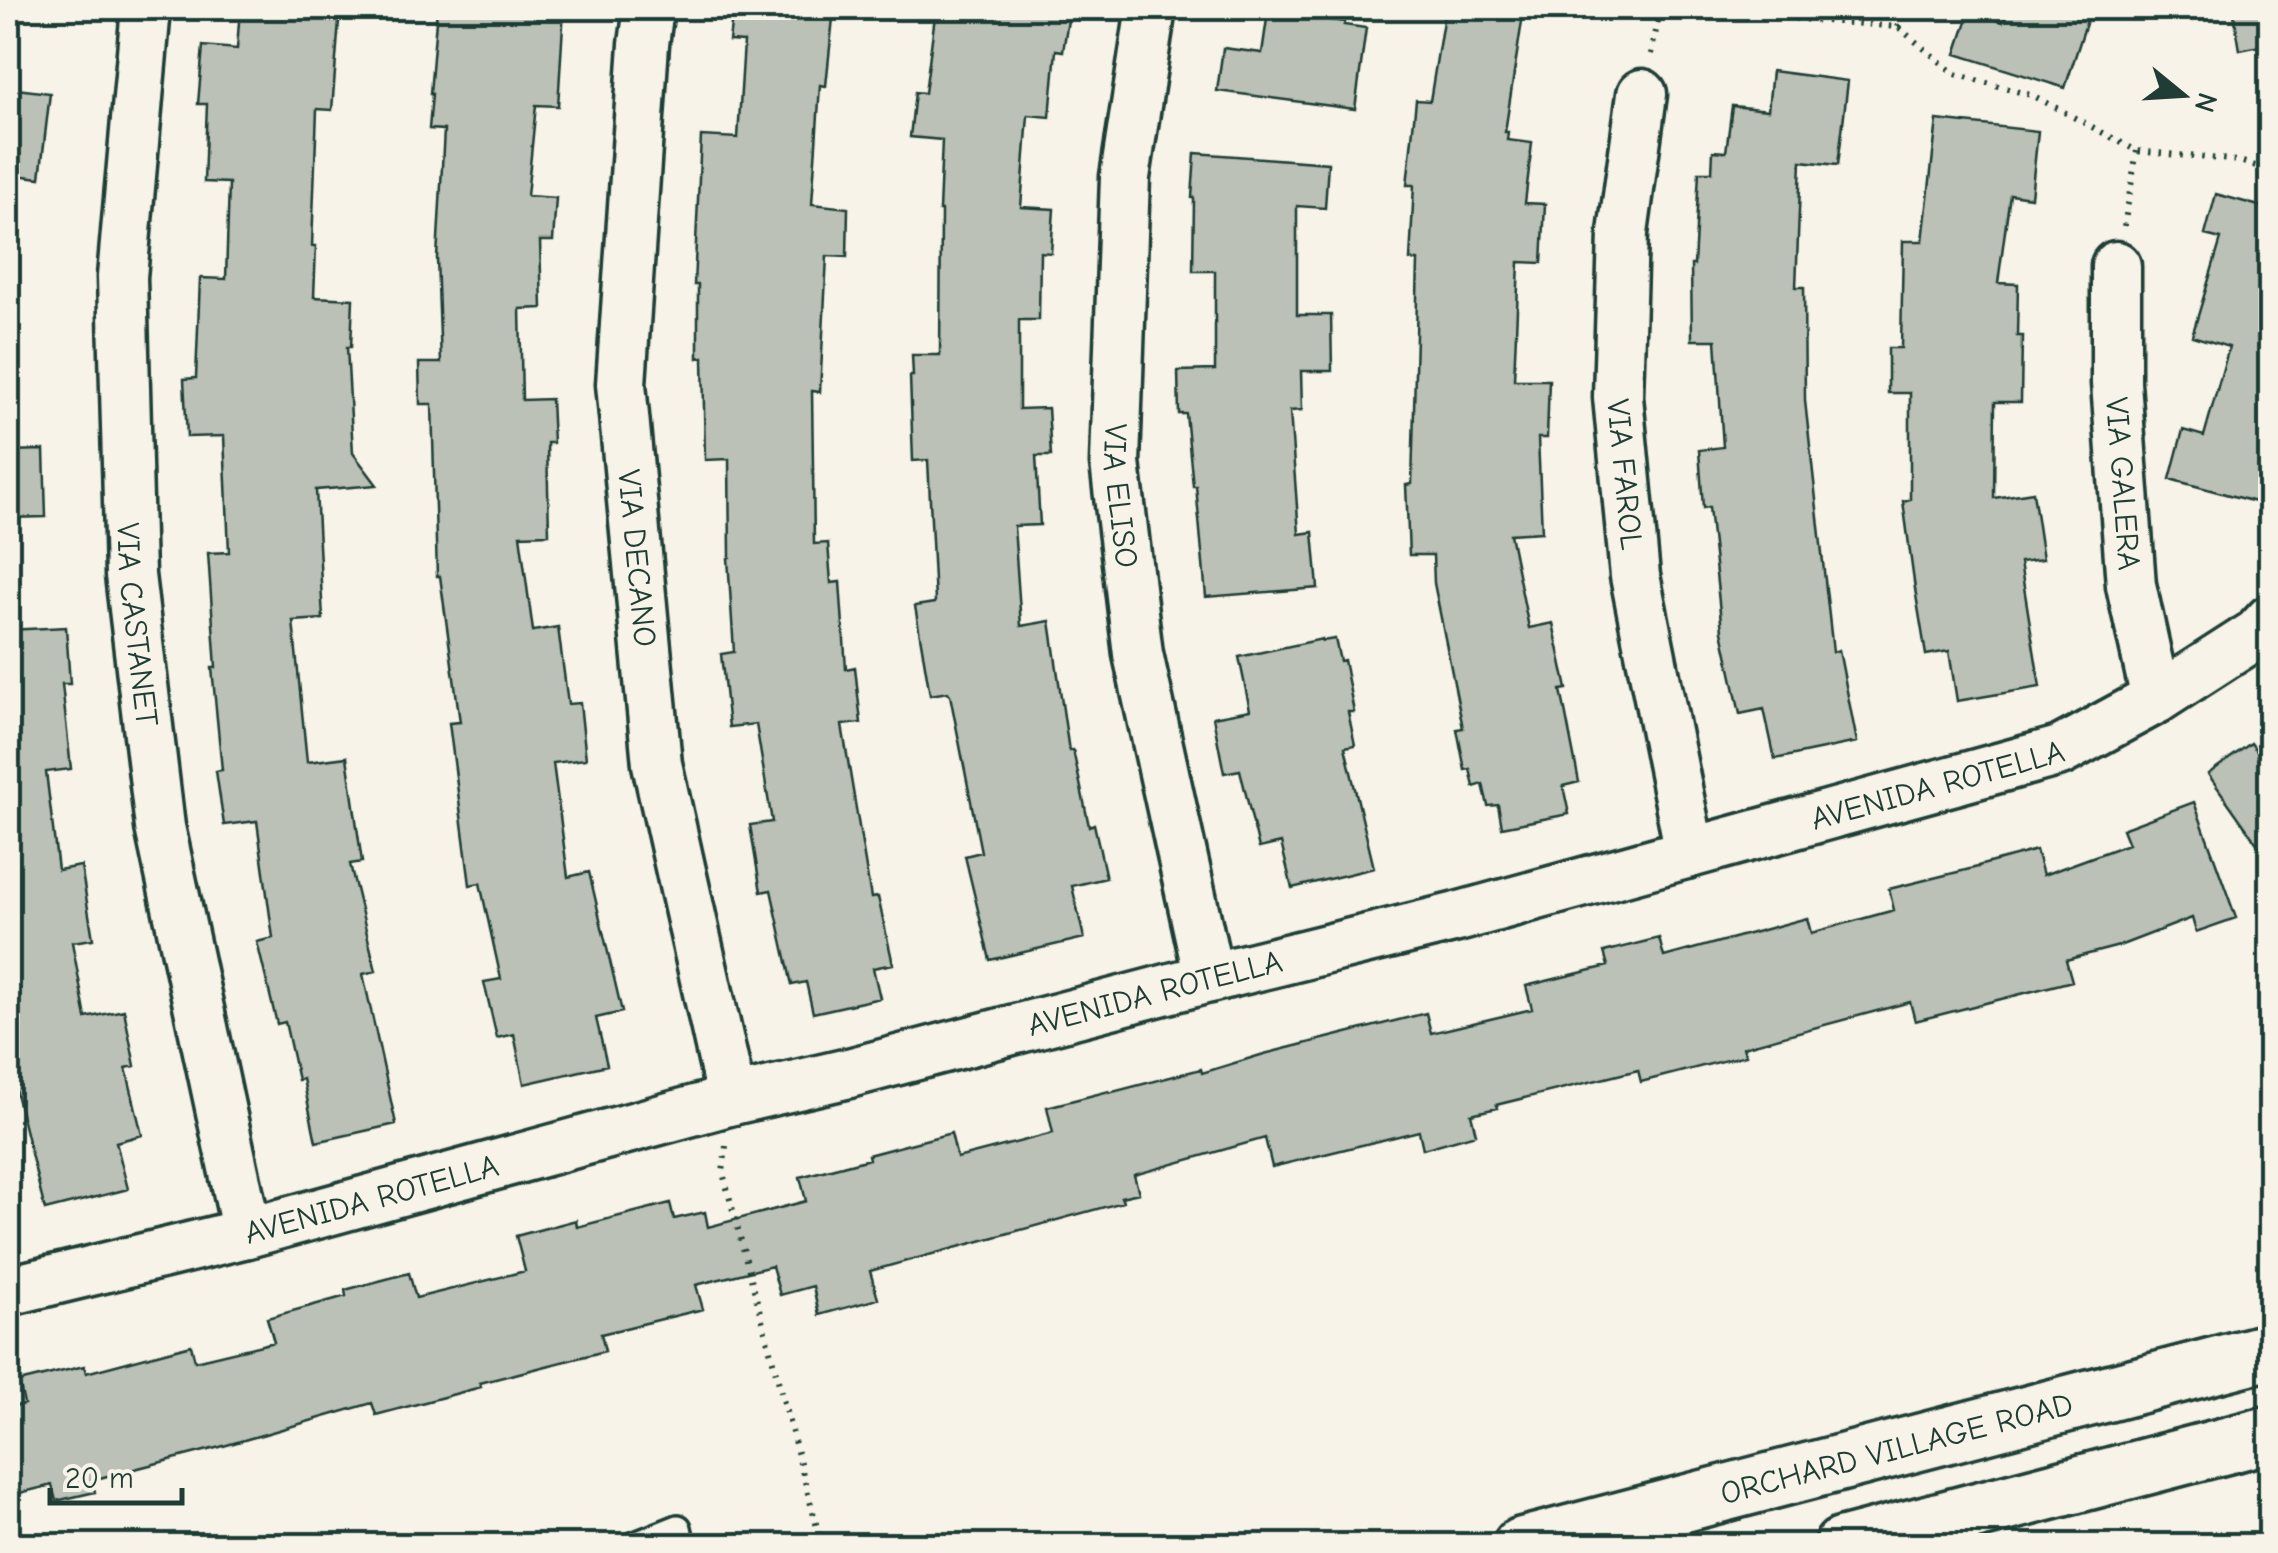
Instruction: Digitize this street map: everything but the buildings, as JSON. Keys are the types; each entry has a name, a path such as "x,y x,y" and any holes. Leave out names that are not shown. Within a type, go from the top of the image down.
{"main road":[{"name":"ORCHARD VILLAGE ROAD","path":"1521,1546 2270,1351"},
{"path":"1842,1546 2270,1434"}],"street":[{"name":"VIA CASTANET","path":"146,8 122,277 130,576 160,827 247,1234"},
{"name":"VIA DECANO","path":"650,8 644,44 621,384 657,764 732,1100"},
{"name":"VIA ELISO","path":"1151,8 1125,177 1115,463 1138,654 1210,978"},
{"name":"VIA FAROL","path":"1642,94 1623,233 1618,397 1636,576 1690,853"},
{"name":"VIA GALERA","path":"2116,266 2116,383 2131,585 2156,700"},
{"name":"AVENIDA ROTELLA","path":"8,1290 247,1234 732,1100 1457,918 2060,751 2156,700 2257,634 2270,620"}],"lane":[{"path":"633,1546 678,1528 682,1546"}],"path":[{"path":"1669,8 1898,27 1955,74 2034,96 2138,151 2239,161 2270,170"},
{"path":"1898,27 1904,8"},
{"path":"2116,266 2138,151"},
{"path":"732,1100 724,1173 822,1546"}]}
